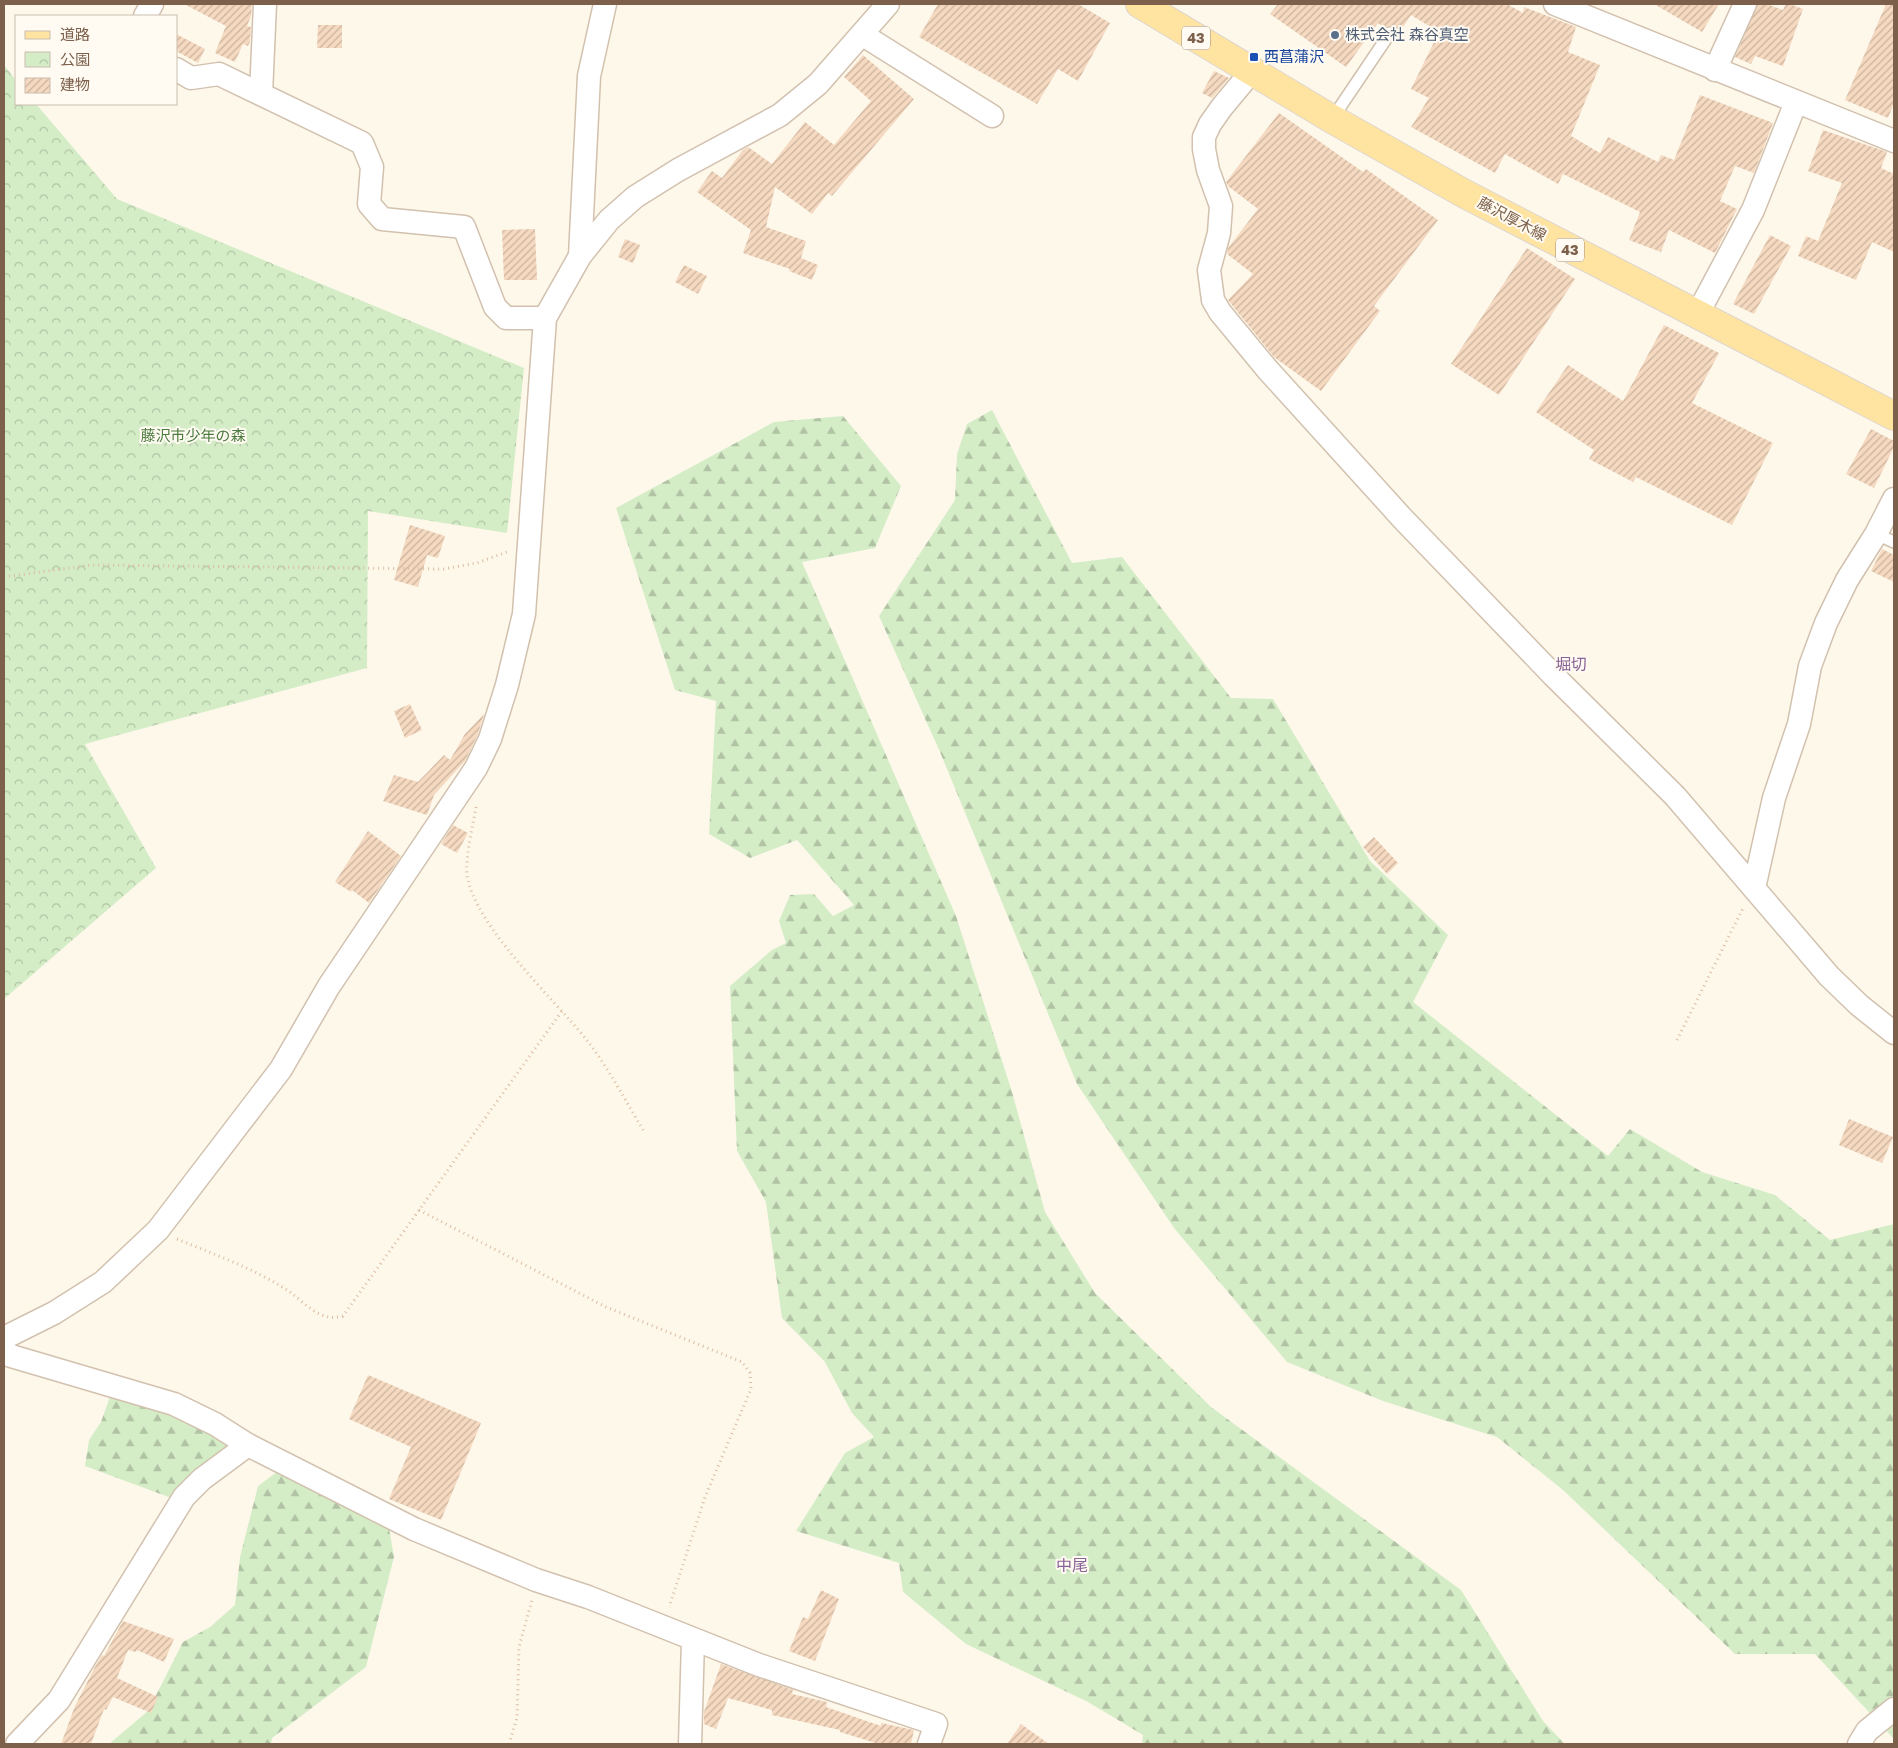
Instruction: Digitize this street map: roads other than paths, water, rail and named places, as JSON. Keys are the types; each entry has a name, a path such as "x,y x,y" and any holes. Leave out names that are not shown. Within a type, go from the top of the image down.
{"main road":[{"name":"藤沢厚木線","path":"1140,4 1332,119 1465,194 1894,416"}],"street":[{"path":"146,15 152,4"},
{"path":"261,94 265,4"},
{"path":"580,256 589,76 605,4"},
{"path":"4,1338 54,1313 103,1282 158,1230 281,1069 329,986 476,768 490,739 507,685 524,614 545,318 580,256 609,220 635,197 678,170 780,115 818,84 863,35 888,4"},
{"path":"1555,4 1894,141"},
{"path":"1715,70 1746,4"},
{"path":"863,35 992,116"},
{"path":"178,70 191,78 219,74 362,143 372,167 369,204 382,219 464,227 495,307 506,318 545,318"},
{"path":"1252,71 1210,124 1204,137 1208,170 1220,206 1219,233 1209,270 1209,282 1216,306 1267,369 1403,519 1554,676 1675,796 1829,976 1859,1005 1894,1033"},
{"path":"1697,315 1752,210 1796,102"},
{"path":"1754,888 1774,798 1799,724 1810,666 1826,623 1847,580 1885,538 1894,499"},
{"path":"4,1351 11,1356 174,1404 215,1424 248,1446 414,1529 536,1580 588,1597 693,1640 830,1690 936,1724 930,1744"},
{"path":"17,1744 59,1700 184,1497 202,1479 248,1446"},
{"path":"690,1744 693,1640"},
{"path":"1859,1744 1867,1732 1894,1709"}],"lane":[{"path":"1332,119 1390,33"}],"place":[{"name":"株式会社 森谷真空","path":"1335,35"},
{"name":"西菖蒲沢","path":"1254,57"}],"district":[{"name":"堀切","path":"1571,664"},
{"name":"中尾","path":"1072,1565"}],"park label":[{"name":"藤沢市少年の森","path":"193,436"}]}
